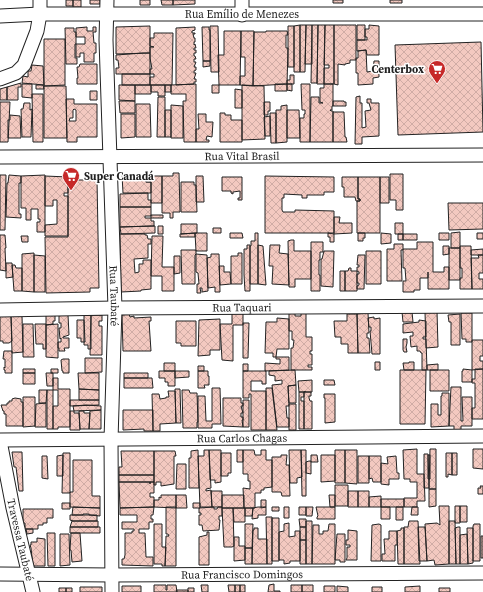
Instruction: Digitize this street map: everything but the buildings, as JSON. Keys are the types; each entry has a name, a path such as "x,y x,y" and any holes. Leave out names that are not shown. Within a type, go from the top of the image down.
{"street":[{"path":"0,79 16,73 24,65 37,31 40,14 40,0"},
{"name":"Rua Taubaté","path":"108,0 106,40 115,308 111,440 112,592"},
{"path":"242,0 242,15"},
{"name":"Rua Emílio de Menezes","path":"0,16 40,14 483,14"},
{"name":"Rua Vital Brasil","path":"0,157 483,156"},
{"name":"Rua Taquari","path":"0,310 483,306"},
{"name":"Rua Carlos Chagas","path":"0,441 483,436"},
{"name":"Travessa Taubaté","path":"0,441 13,508 33,592"},
{"name":"Rua Francisco Domingos","path":"0,574 112,575 483,573"}],"place":[{"name":"Centerbox","path":"437,84"},
{"name":"Super Canadá","path":"71,191"}]}
